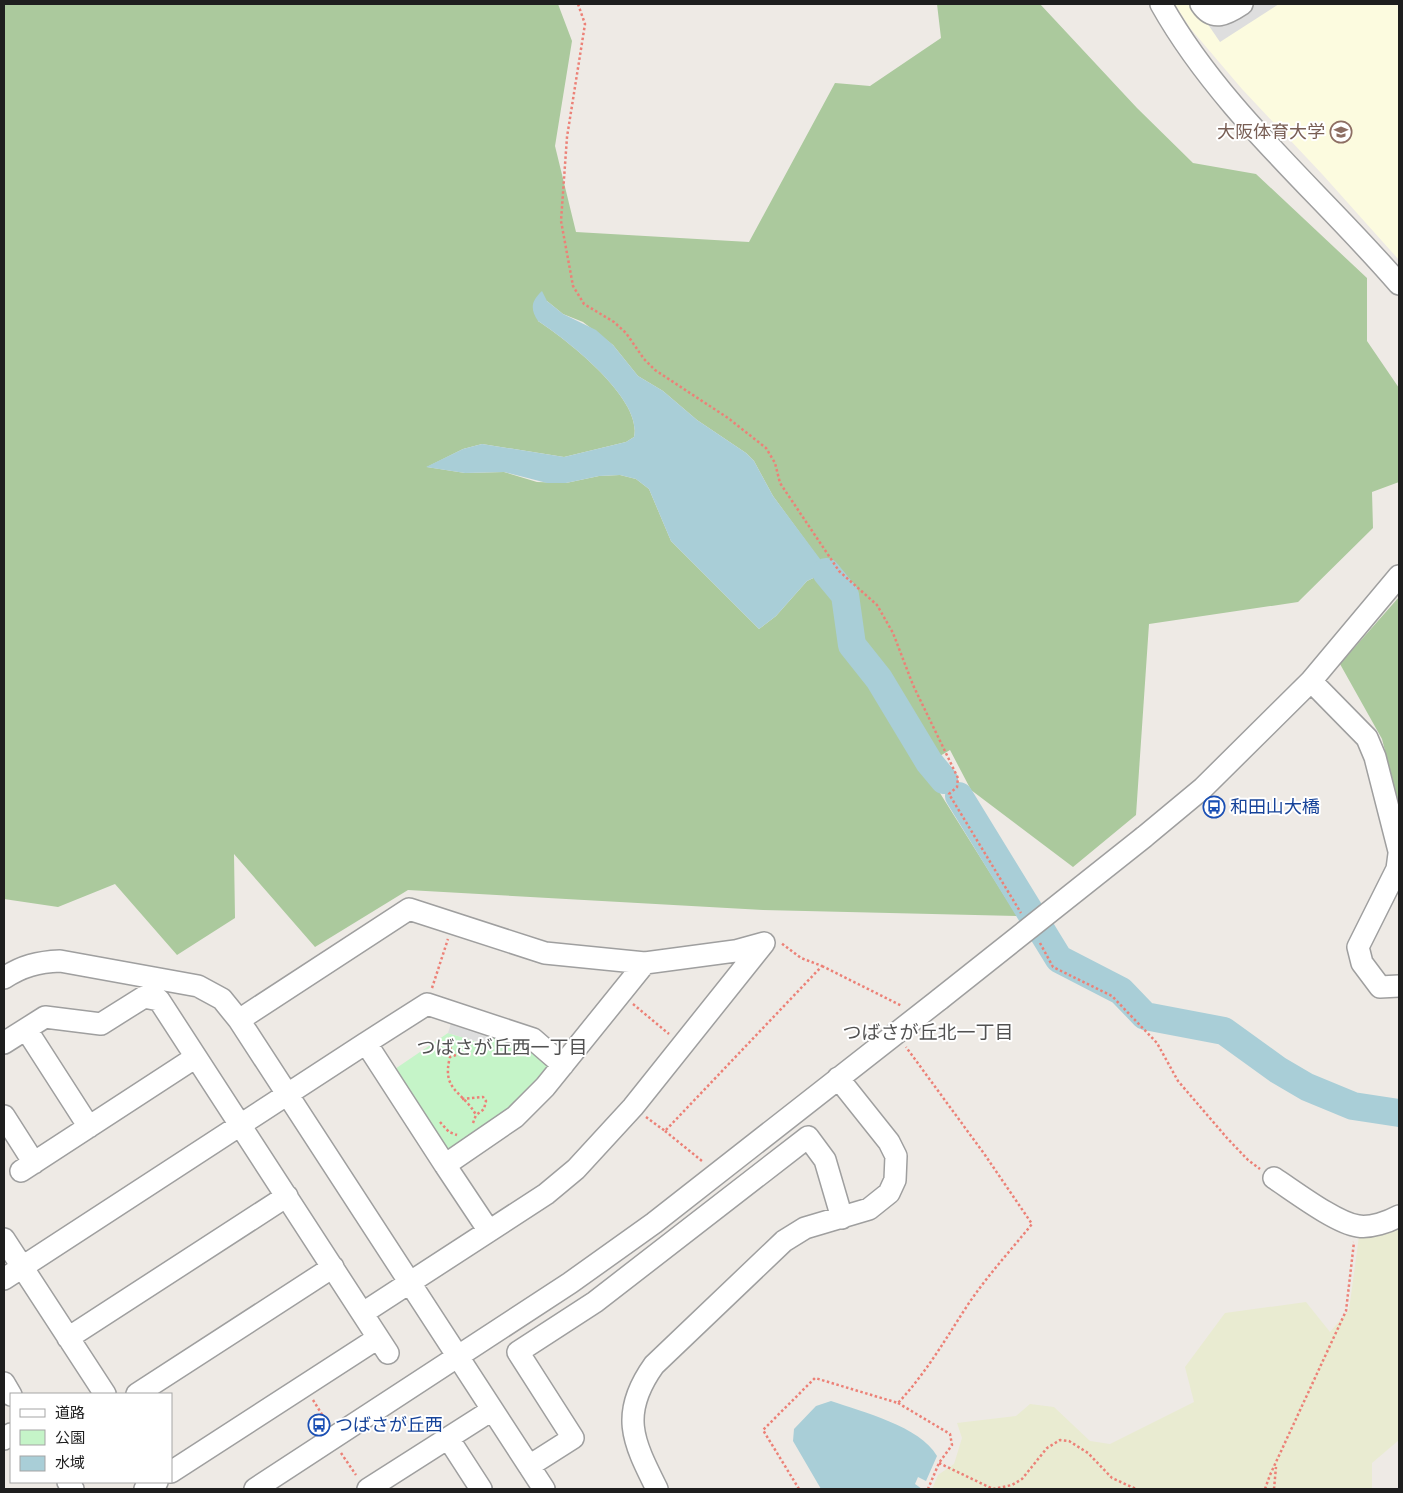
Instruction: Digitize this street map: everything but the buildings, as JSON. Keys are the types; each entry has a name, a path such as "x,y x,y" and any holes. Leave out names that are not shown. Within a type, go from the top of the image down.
{"street":[{"path":"1162,4 1194,54 1224,93 1366,244 1399,284"},
{"path":"1200,4 1211,14 1219,15 1228,13 1242,4"},
{"path":"255,1489 578,1278 654,1223 1144,837 1203,788 1311,681 1399,576"},
{"path":"1311,681 1366,738 1375,757 1399,852 1397,869 1358,947 1362,964 1380,988 1399,986"},
{"path":"239,1020 409,909 545,953 644,963 735,951 764,943"},
{"path":"362,1313 546,1194 576,1169 633,1107 764,943"},
{"path":"4,976 17,969 39,962 60,961 198,986 222,999 239,1020 544,1489"},
{"path":"445,1164 515,1117 545,1087 644,963"},
{"path":"4,1043 45,1016 101,1024 144,997 159,1000 383,1345 304,1386 172,1471"},
{"path":"4,1279 427,1004 533,1039 563,1065"},
{"path":"26,1029 89,1127"},
{"path":"366,1043 489,1231"},
{"path":"4,1116 28,1167 196,1057"},
{"path":"657,1489 635,1443 632,1424 634,1404 641,1384 654,1365 784,1241 804,1228 869,1209 879,1203 892,1186 897,1169 896,1156 889,1142 838,1078"},
{"path":"529,1466 573,1438 518,1352 595,1302 808,1137 825,1160 842,1218"},
{"path":"1274,1178 1345,1223 1356,1226 1374,1225 1399,1216"},
{"path":"68,1338 287,1196"},
{"path":"4,1239 104,1393"},
{"path":"139,1393 332,1267"},
{"path":"374,1485 492,1410"},
{"path":"448,1438 481,1489"}],"path":[{"path":"578,4 585,24 568,137 560,221 573,286 584,304 614,322 626,333 644,359 655,370 728,418 766,448 775,463 780,483 839,571 877,605 893,633 912,686 958,778 957,787 949,794 1023,915"},
{"path":"427,1004 454,923"},
{"path":"764,943 773,937 801,958 822,966 906,1007 918,1016"},
{"path":"1037,938 1053,967 1112,996 1157,1043 1178,1081 1227,1138 1248,1160 1274,1178"},
{"path":"665,1131 822,966"},
{"path":"620,994 683,1045"},
{"path":"450,1057 459,1054 481,1054 488,1048 499,1027"},
{"path":"896,1033 1032,1224 970,1301 940,1352 917,1383 898,1403"},
{"path":"448,1038 451,1046 447,1070 450,1084 472,1108 476,1116"},
{"path":"462,1099 483,1097 486,1101 484,1109 476,1116 470,1129"},
{"path":"633,1107 717,1174"},
{"path":"440,1122 448,1132 460,1136"},
{"path":"1265,1489 1346,1311 1356,1226"},
{"path":"799,1489 763,1430 815,1378 898,1403 950,1434 952,1445 940,1463 928,1489"},
{"path":"304,1386 334,1438 374,1485"},
{"path":"940,1463 993,1489 1012,1485 1022,1479 1047,1448 1060,1440 1069,1441 1088,1453 1101,1469 1112,1478 1136,1489"},
{"path":"1274,1489 1276,1465"}],"shaded area":[{"name":"大阪体育大学","path":"1175,4 1399,4 1399,260 1242,89 1190,28"},
{"path":"1203,4 1279,4 1220,42 1205,20"},
{"path":"452,1020 489,1032 485,1044 448,1033"},
{"path":"1399,1225 1399,1440 1372,1463 1372,1489 932,1489 938,1475 954,1464 962,1438 957,1423 1016,1416 1030,1404 1054,1407 1090,1441 1110,1444 1194,1402 1185,1367 1225,1313 1306,1302 1330,1332 1349,1310 1359,1236"}],"green space":[{"path":"4,4 558,4 572,41 555,146 576,232 749,242 835,83 870,86 941,38 937,4 1040,4 1137,108 1193,163 1256,174 1367,278 1367,341 1399,388 1399,482 1372,492 1373,528 1298,602 1149,624 1136,815 1073,867 971,790 950,750 923,766 1017,916 763,910 408,890 315,947 234,854 235,918 177,955 115,884 58,907 4,899","holes":["547,301 563,314 583,322 613,345 638,376 663,391 697,420 746,453 754,461 773,496 825,567 826,572 807,581 776,616 759,629 671,541 649,489 636,479 620,475 599,476 566,483 537,482 504,472 465,473 427,467 463,449 482,444 564,457 626,442 634,437 634,422 627,406 615,389 583,356 538,321"]},
{"path":"1399,597 1399,806 1382,739 1340,664"},
{"path":"489,1032 526,1043 549,1061 549,1072 526,1099 454,1150 442,1148 392,1071 448,1033 485,1044"}],"water":[{"path":"542,291 547,301 563,314 596,330 613,345 638,376 663,391 697,420 746,453 754,461 773,496 826,567 826,572 807,581 776,616 759,629 671,541 649,489 636,479 620,475 599,476 566,483 547,483 504,472 465,473 426,467 463,449 482,444 564,457 626,442 634,437 634,422 627,406 615,389 583,356 538,321 533,305"},
{"path":"831,1401 889,1421 918,1436 929,1445 937,1456 926,1481 918,1477 915,1484 922,1489 821,1489 793,1441 794,1429 816,1406"}],"waterway":[{"path":"826,572 845,595 852,645 879,679 929,762 944,780"},
{"path":"959,796 1059,959 1121,991 1145,1016 1224,1031 1278,1070 1307,1087 1353,1106 1399,1113"}],"place":[{"name":"大阪体育大学","path":"1341,132"},
{"name":"和田山大橋","path":"1214,807"},
{"name":"つばさが丘西","path":"319,1425"}],"district":[{"name":"つばさが丘北一丁目","path":"928,1032"},
{"name":"つばさが丘西一丁目","path":"502,1047"}]}
